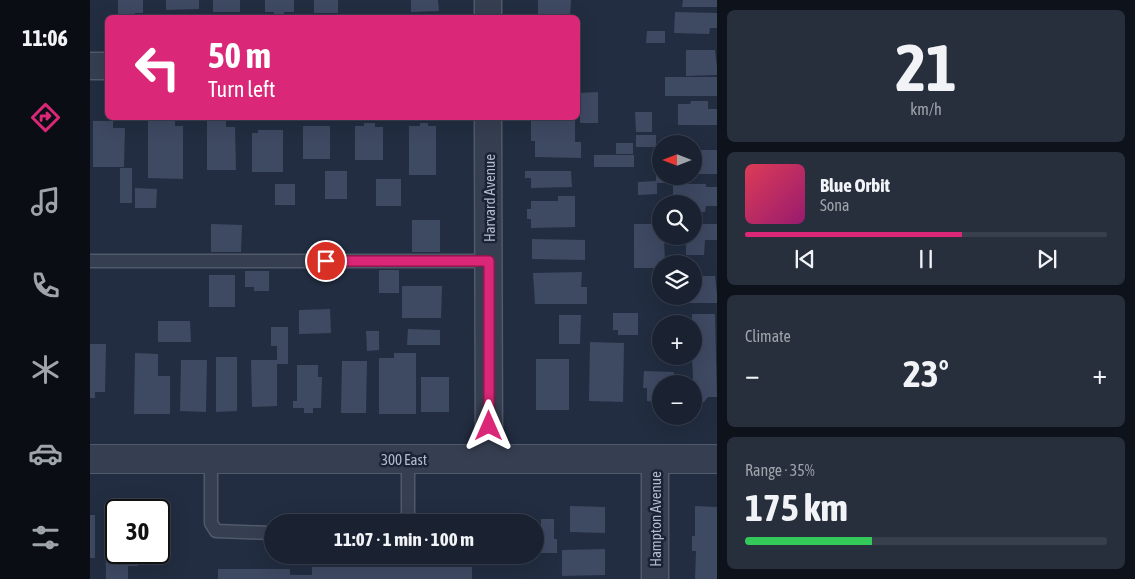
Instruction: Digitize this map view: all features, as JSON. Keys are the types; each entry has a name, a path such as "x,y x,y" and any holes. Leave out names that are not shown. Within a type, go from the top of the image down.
{"street":[{"path":"488,0 488,15"},
{"path":"90,66 105,66"},
{"name":"Harvard Avenue","path":"488,120 490,459"},
{"name":"300 East","path":"90,459 717,459"},
{"name":"Hampton Avenue","path":"655,459 655,579"}],"lane":[{"path":"90,261 489,261"},
{"path":"211,459 211,523 216,531 264,533"},
{"path":"408,459 408,514"}],"building":[{"path":"118,0 143,0 143,13 118,15"},
{"path":"166,0 199,0 199,9 166,10"},
{"path":"213,0 240,0 240,12 213,12"},
{"path":"265,0 294,0 294,12 274,15 274,12 265,12"},
{"path":"314,0 338,0 338,13 314,13"},
{"path":"411,0 438,0 439,11 411,12"},
{"path":"538,0 571,0 570,15 538,15"},
{"path":"683,0 717,0 717,7 682,7"},
{"path":"675,12 717,13 717,28 710,28 709,34 674,33"},
{"path":"647,31 665,31 665,43 646,43"},
{"path":"686,50 715,50 717,75 686,76"},
{"path":"665,77 717,77 717,96 665,96"},
{"path":"598,92 598,123 580,123 580,93"},
{"path":"691,101 708,101 708,109 717,109 717,125 678,125 678,104 690,104"},
{"path":"635,112 652,112 652,132 636,132"},
{"path":"148,120 175,120 175,126 183,126 183,179 148,178"},
{"path":"207,120 226,120 226,127 235,127 236,170 207,170"},
{"path":"531,120 575,120 575,142 581,142 581,158 535,157 535,141 531,141"},
{"path":"93,121 113,121 113,128 125,128 124,167 93,167"},
{"path":"364,123 375,123 375,127 383,127 383,160 355,160 355,126 364,126"},
{"path":"420,123 436,126 436,175 409,175 409,126 420,126"},
{"path":"303,126 330,126 330,159 303,159"},
{"path":"258,130 283,130 283,172 252,172 252,133 258,133"},
{"path":"636,135 652,135 652,147 636,147"},
{"path":"616,143 633,143 633,154 616,154"},
{"path":"702,150 717,150 717,174 702,174"},
{"path":"594,155 634,155 634,167 594,167"},
{"path":"120,168 132,168 132,203 120,203"},
{"path":"325,171 347,171 347,199 325,199"},
{"path":"525,171 571,171 572,187 531,188 531,178 525,178"},
{"path":"376,179 401,179 401,206 376,206"},
{"path":"652,181 652,185 657,185 657,194 638,195 638,182"},
{"path":"275,184 295,184 295,205 275,205"},
{"path":"706,184 706,187 717,187 717,206 706,206 705,212 702,212 702,195 673,195 673,185"},
{"path":"135,188 157,189 156,208 135,208"},
{"path":"558,196 575,196 575,227 531,228 531,219 527,219 527,209 531,209 531,201 558,201"},
{"path":"412,220 440,220 440,252 412,252"},
{"path":"211,224 242,225 241,252 211,252"},
{"path":"634,224 652,224 652,245 664,245 665,255 652,255 652,268 634,268"},
{"path":"702,224 717,224 717,240 705,240 704,255 686,255 686,245 702,245"},
{"path":"532,239 585,240 585,260 532,259"},
{"path":"379,270 399,270 399,293 379,293"},
{"path":"245,271 269,271 269,291 254,291 254,287 245,287"},
{"path":"582,272 581,287 587,287 587,304 535,304 533,273"},
{"path":"209,275 235,275 235,307 209,307"},
{"path":"702,276 715,276 717,303 702,303"},
{"path":"402,286 442,286 441,318 402,318"},
{"path":"330,309 331,333 299,334 299,310"},
{"path":"613,313 638,313 638,335 618,335 618,330 613,330"},
{"path":"715,314 717,397 708,397 704,402 702,402 702,375 693,375 692,365 702,365 702,315 692,315"},
{"path":"559,315 581,315 580,344 559,344"},
{"path":"158,321 190,321 191,342 158,342"},
{"path":"271,327 288,327 288,364 277,364 277,406 252,407 251,360 277,360 277,346 271,346"},
{"path":"408,329 440,330 440,345 407,345"},
{"path":"366,331 379,331 379,350 367,351"},
{"path":"590,342 624,343 623,402 589,401"},
{"path":"90,344 106,344 105,392 95,392 95,398 90,398"},
{"path":"135,353 158,354 158,376 170,376 170,414 134,414"},
{"path":"394,353 416,353 416,414 379,414 379,358 394,358"},
{"path":"216,357 237,357 237,411 216,412"},
{"path":"536,359 569,359 569,410 536,410"},
{"path":"181,360 207,360 206,412 180,411"},
{"path":"342,361 367,361 366,413 341,413"},
{"path":"297,365 318,365 318,377 322,377 321,408 313,408 313,413 304,413 304,408 293,408 293,401 297,401"},
{"path":"644,371 674,372 674,375 652,375 652,402 647,401 647,388 643,388"},
{"path":"421,377 449,377 449,412 421,412"},
{"path":"570,506 605,507 605,533 570,532"},
{"path":"695,506 717,507 717,579 695,579 696,551 692,551 692,536 695,536"},
{"path":"90,515 95,515 95,558 90,558"},
{"path":"544,519 554,519 554,539 557,539 557,553 544,553"},
{"path":"605,549 605,575 562,576 562,550"},
{"path":"106,564 138,564 138,566 128,566 128,579 106,579"},
{"path":"312,567 472,567 472,579 218,579 218,569 290,569 290,575 312,575"}],"route":[{"path":"326,261 489,261 489,426"}]}
